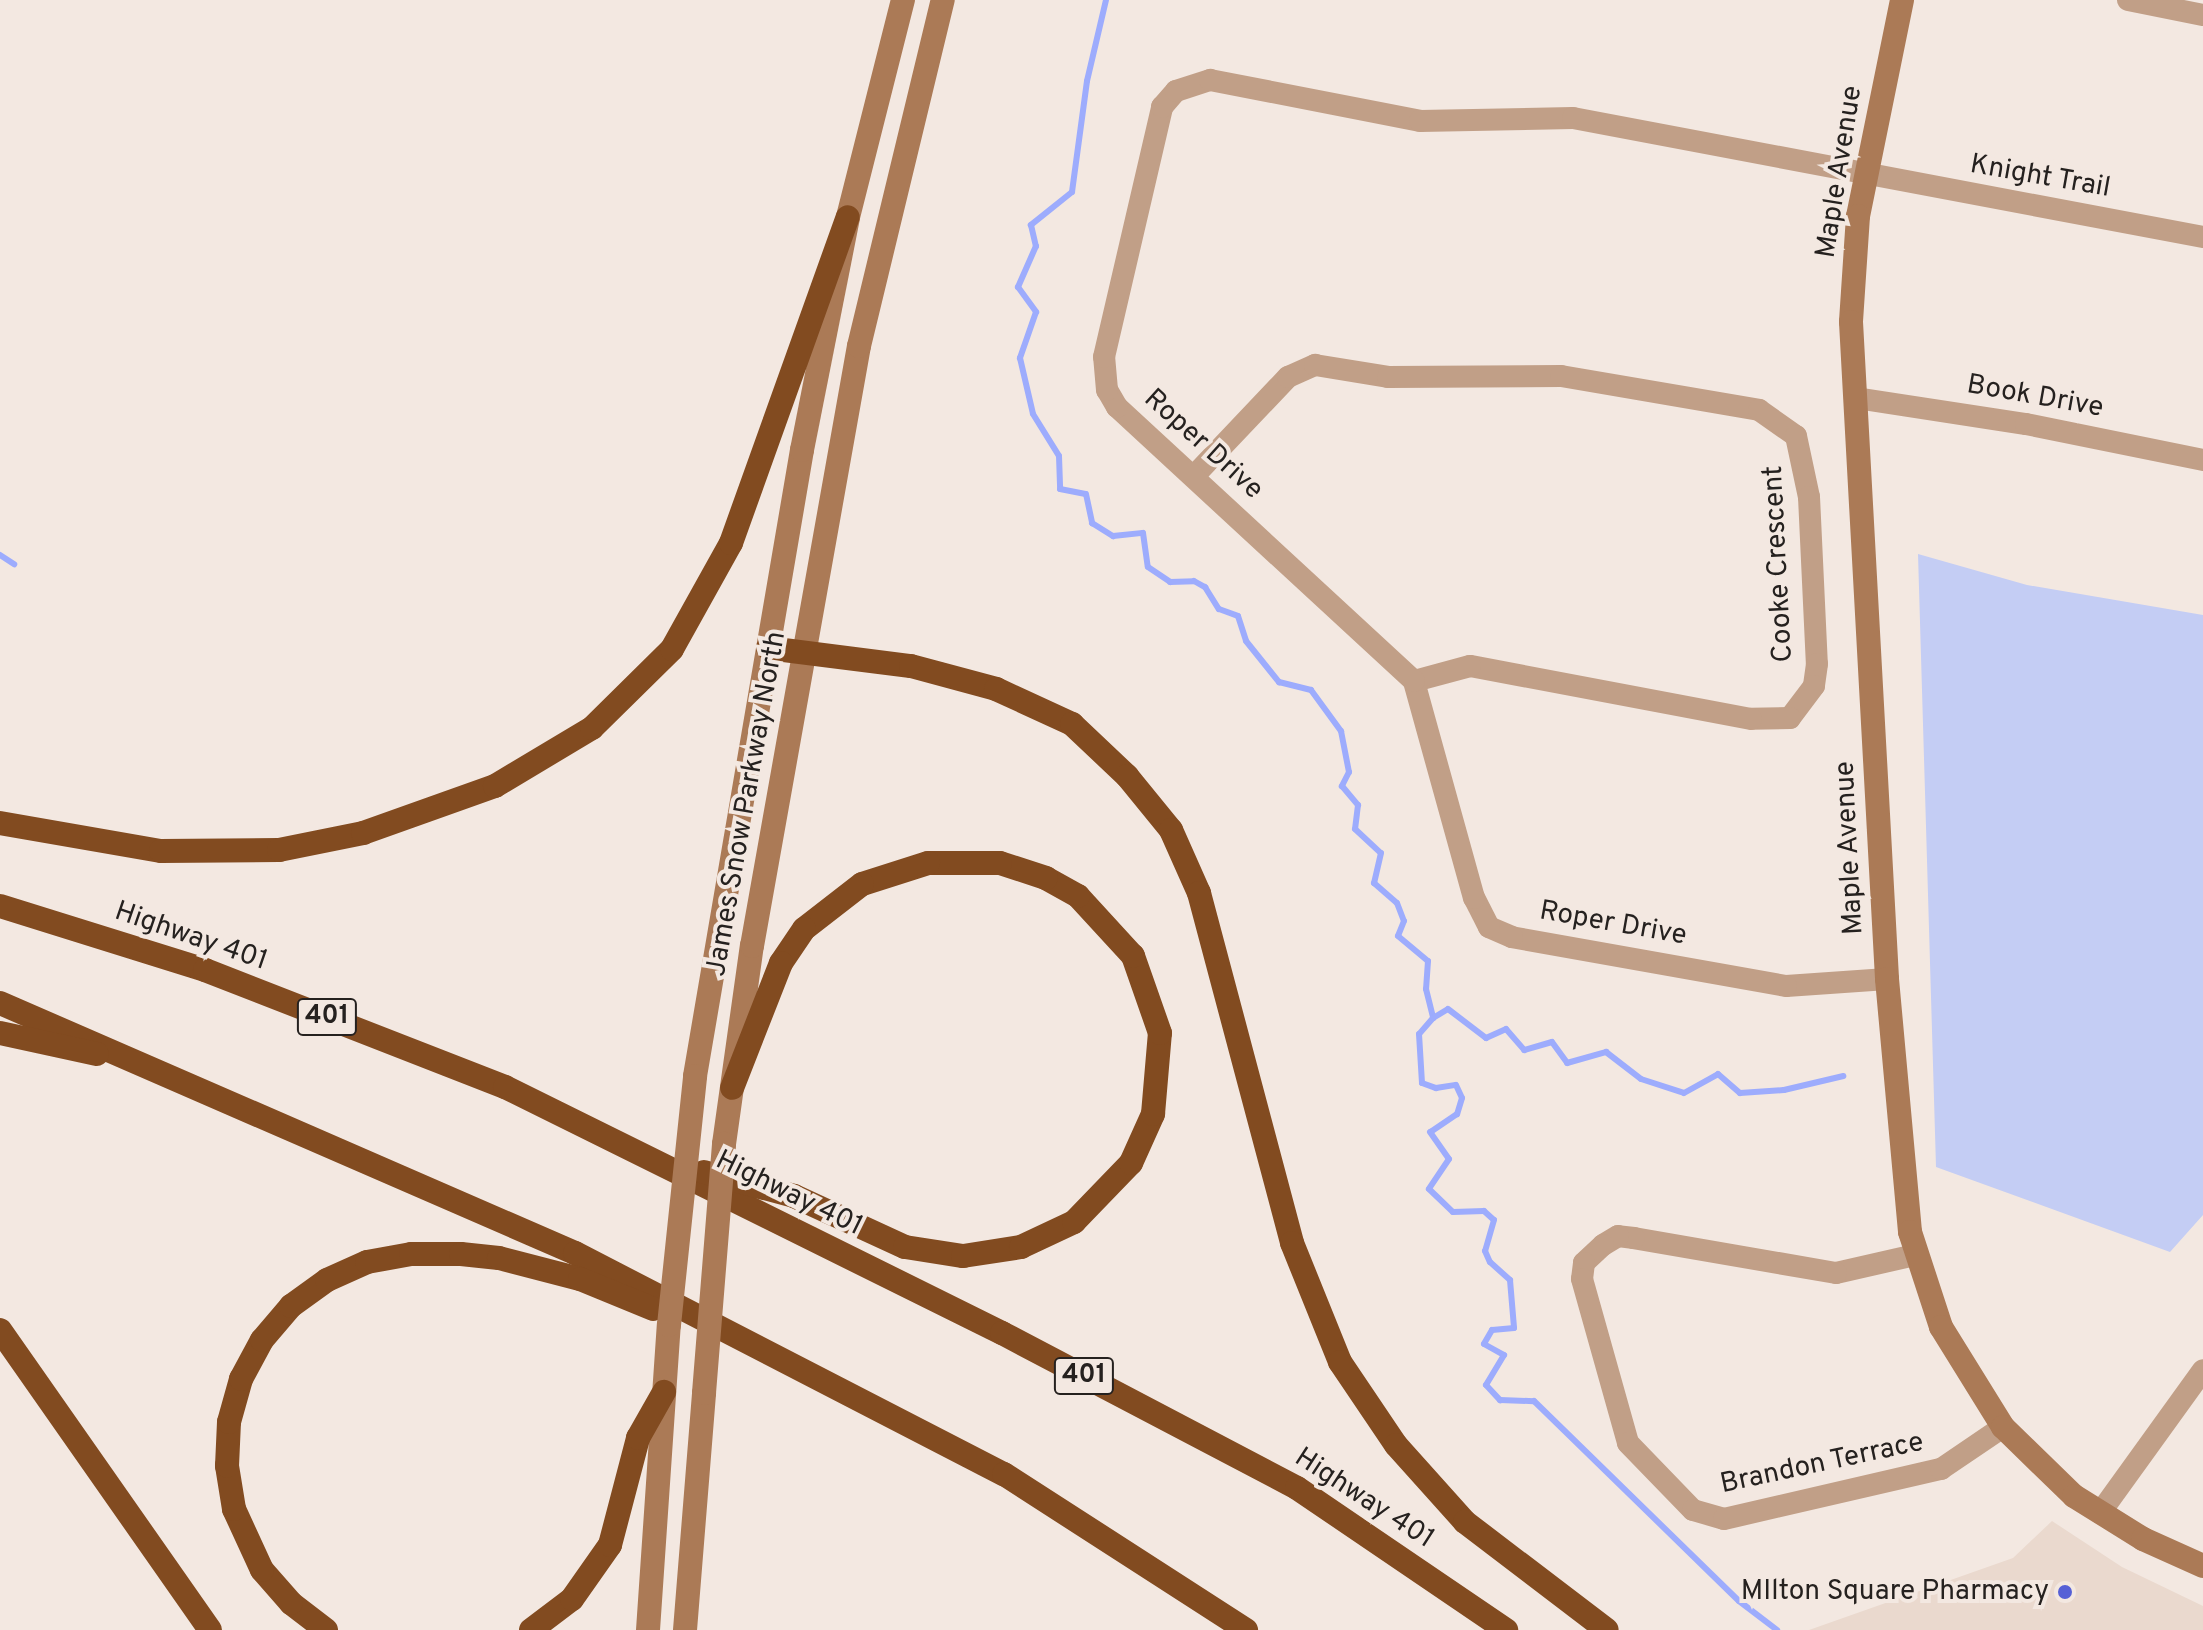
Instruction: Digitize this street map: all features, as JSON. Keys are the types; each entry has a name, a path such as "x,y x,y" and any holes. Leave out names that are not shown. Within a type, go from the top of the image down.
{"highway":[{"path":"0,823 161,851 279,850 363,833 495,786 592,728 672,649 731,543 848,217"},
{"path":"768,648 911,666 996,689 1072,724 1127,776 1171,830 1199,893 1287,1228 1340,1362 1396,1445 1465,1522 1607,1630"},
{"path":"644,1155 794,1196 905,1247 963,1256 1021,1247 1074,1222 1131,1163 1156,1100 1160,1033 1133,956 1078,896 1046,878 1000,863 928,863 862,884 804,929 781,963 732,1088"},
{"name":"Highway 401","path":"0,906 205,970 505,1087 1297,1488 1506,1630"},
{"path":"0,1003 135,1059 575,1253 1004,1474 1246,1630"},
{"path":"0,1033 135,1059"},
{"path":"326,1630 275,1587 250,1551 234,1509 227,1444 234,1400 251,1359 291,1306 327,1280 367,1262 411,1254 499,1258 580,1279 809,1374"},
{"path":"0,1330 210,1630"},
{"path":"531,1630 572,1599 610,1545 638,1438 664,1392"}],"main road":[{"name":"James Snow Parkway North","path":"648,1630 669,1325 695,1076 768,648 848,217 903,0"},
{"name":"James Snow Parkway North","path":"685,1630 724,1144 732,1088 802,652 859,346 943,0"},
{"name":"Maple Avenue","path":"1902,0 1858,216 1851,322 1887,979 1915,1255 1941,1327 2003,1427 2049,1475 2100,1513 2203,1566"}],"street":[{"path":"2128,0 2203,15"},
{"name":"Roper Drive","path":"1866,175 1573,118 1420,121 1197,80 1176,91 1162,107 1103,376 1117,407 1414,681 1474,898 1489,927 1512,937 1786,986 1887,979"},
{"name":"Knight Trail","path":"1866,175 2203,237"},
{"name":"Cooke Crescent","path":"1194,476 1288,377 1315,365 1388,377 1561,376 1759,410 1796,436 1809,497 1817,664 1808,699 1790,718 1751,719 1470,666 1414,681"},
{"name":"Book Drive","path":"1856,398 2026,424 2203,460"},
{"name":"Brandon Terrace","path":"1915,1255 1836,1273 1618,1236 1603,1245 1584,1263 1582,1279 1628,1443 1693,1510 1724,1519 1941,1469 2003,1427"},
{"path":"2100,1513 2203,1370"}],"shaded area":[{"path":"1918,554 2027,585 2203,615 2203,1215 2170,1252 1936,1167"},
{"path":"2052,1521 2122,1567 2203,1606 2203,1630 1809,1630 2013,1558"}],"waterway":[{"path":"1106,0 1087,81 1072,192 1031,225 1036,246 1018,287 1036,312 1020,358 1033,414 1059,456 1060,489 1086,494 1092,523 1113,536 1143,533 1148,567 1170,582 1194,581 1205,587 1219,609 1238,616 1246,641 1279,682 1311,690 1341,731 1349,772 1342,786 1358,805 1355,829 1381,853 1374,883 1397,903 1404,921 1398,936 1428,961 1426,989 1433,1018 1419,1034 1422,1083 1436,1088 1456,1085 1462,1098 1457,1114 1430,1132 1449,1159 1429,1189 1453,1212 1484,1211 1494,1220 1485,1251 1490,1262 1510,1280 1514,1328 1492,1330 1484,1344 1504,1355 1486,1385 1500,1400 1534,1401 1739,1601 1777,1630"},
{"path":"0,555 14,564"},
{"path":"1433,1018 1448,1009 1486,1038 1506,1029 1524,1050 1552,1042 1567,1063 1606,1052 1641,1079 1684,1093 1718,1074 1740,1093 1784,1090 1843,1076"}],"place":[{"name":"MIlton Square Pharmacy","path":"2065,1592"}]}
